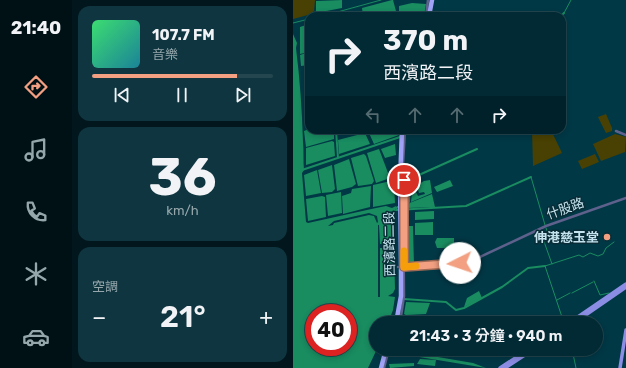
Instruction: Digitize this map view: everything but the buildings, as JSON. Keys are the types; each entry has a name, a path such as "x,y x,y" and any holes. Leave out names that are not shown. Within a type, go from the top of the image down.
{"highway":[{"path":"429,12 431,0"},
{"path":"398,316 401,298 401,162 403,134"},
{"path":"381,368 385,356"}],"main road":[{"path":"579,316 626,284"},
{"path":"583,316 626,287"},
{"path":"620,368 626,330"},
{"path":"620,368 626,339"},
{"path":"500,368 518,356"},
{"path":"505,368 523,356"}],"street":[{"name":"西濱路二段","path":"401,211 403,202 403,134"},
{"name":"西濱路二段","path":"401,211 399,203 403,134"},
{"name":"什股路","path":"401,267 467,263 546,226 626,198"}],"shaded area":[{"path":"293,0 315,0 314,11 305,12 305,16 293,19"},
{"path":"342,0 342,8 316,12 316,1"},
{"path":"393,0 396,11 362,12 362,8"},
{"path":"412,3 426,4 425,12 399,12 399,6"},
{"path":"305,25 305,53 300,54 300,27"},
{"path":"293,34 297,43 296,48 301,95 304,170 302,173 306,222 308,223 386,206 392,208 396,206 395,211 386,212 383,214 394,219 394,244 380,244 378,225 378,297 380,297 380,248 394,248 395,289 393,293 388,296 395,297 393,310 391,316 369,316 369,356 374,356 368,368 293,368"},
{"path":"305,53 305,66 301,66 300,55"},
{"path":"606,114 612,131 606,133 598,117"},
{"path":"304,131 305,134 334,134 334,139 306,147"},
{"path":"365,134 370,144 339,154 338,140"},
{"path":"369,134 399,134 399,135 374,144"},
{"path":"532,134 553,134 562,153 533,166"},
{"path":"615,134 626,137 625,152 601,161 593,144"},
{"path":"332,141 334,142 335,156 306,165 306,148"},
{"path":"395,144 396,155 385,158 381,149"},
{"path":"379,149 390,178 376,183 367,153"},
{"path":"364,154 374,181 372,184 358,186 351,158"},
{"path":"595,154 599,162 582,169 578,161"},
{"path":"349,159 356,184 352,187 337,191 334,165"},
{"path":"332,165 335,189 332,192 322,193 318,170"},
{"path":"317,170 321,193 306,196 304,175"},
{"path":"430,180 432,193 411,202 412,193 416,192 418,196 425,194 424,192 419,193 418,190 412,192 412,188 424,181"},
{"path":"450,180 453,186 437,192 434,187"},
{"path":"391,181 394,184 395,203 373,207 373,185"},
{"path":"371,186 370,207 343,214 342,196 351,193 352,189"},
{"path":"341,192 342,213 328,216 326,195"},
{"path":"432,194 435,207 408,208 407,204"},
{"path":"322,196 325,197 326,217 308,221 306,199"},
{"path":"434,211 434,219 415,220 415,212"},
{"path":"433,222 433,235 415,235 415,223"},
{"path":"405,226 413,226 414,266 405,266"},
{"path":"437,238 454,238 454,248 437,248 435,242"},
{"path":"479,291 482,298 464,307 467,298"},
{"path":"406,302 430,303 426,314 406,315 404,314"},
{"path":"413,356 432,356 473,363 486,368"},
{"path":"420,359 436,360 435,366 417,364"},
{"path":"414,363 414,366 390,368 389,364"}],"pier":[{"path":"369,213 377,216 377,223 374,216 369,215 334,223 333,225 328,226 334,221"}],"waterway":[{"path":"338,12 381,0"},
{"path":"565,12 571,0"},
{"path":"293,23 305,20"},
{"path":"336,134 338,158"},
{"path":"302,170 400,137"},
{"path":"396,208 409,202 410,179 477,149"},
{"path":"531,177 545,225"},
{"path":"396,210 466,206 531,177"},
{"path":"546,228 548,233 542,236 552,264"},
{"path":"562,316 545,266 579,255 583,257 590,253 598,256 603,254 606,248 614,242"},
{"path":"404,299 446,302 456,310 464,308 502,287 528,268 545,266"},
{"path":"594,281 600,295 609,293"},
{"path":"572,293 593,282"},
{"path":"557,300 570,293"},
{"path":"573,356 576,368"}],"slow traffic":[{"path":"404,251 404,267 416,266"}],"place":[{"name":"伸港慈玉堂","path":"607,237"}],"route":[{"path":"404,180 404,267 460,263"}]}
